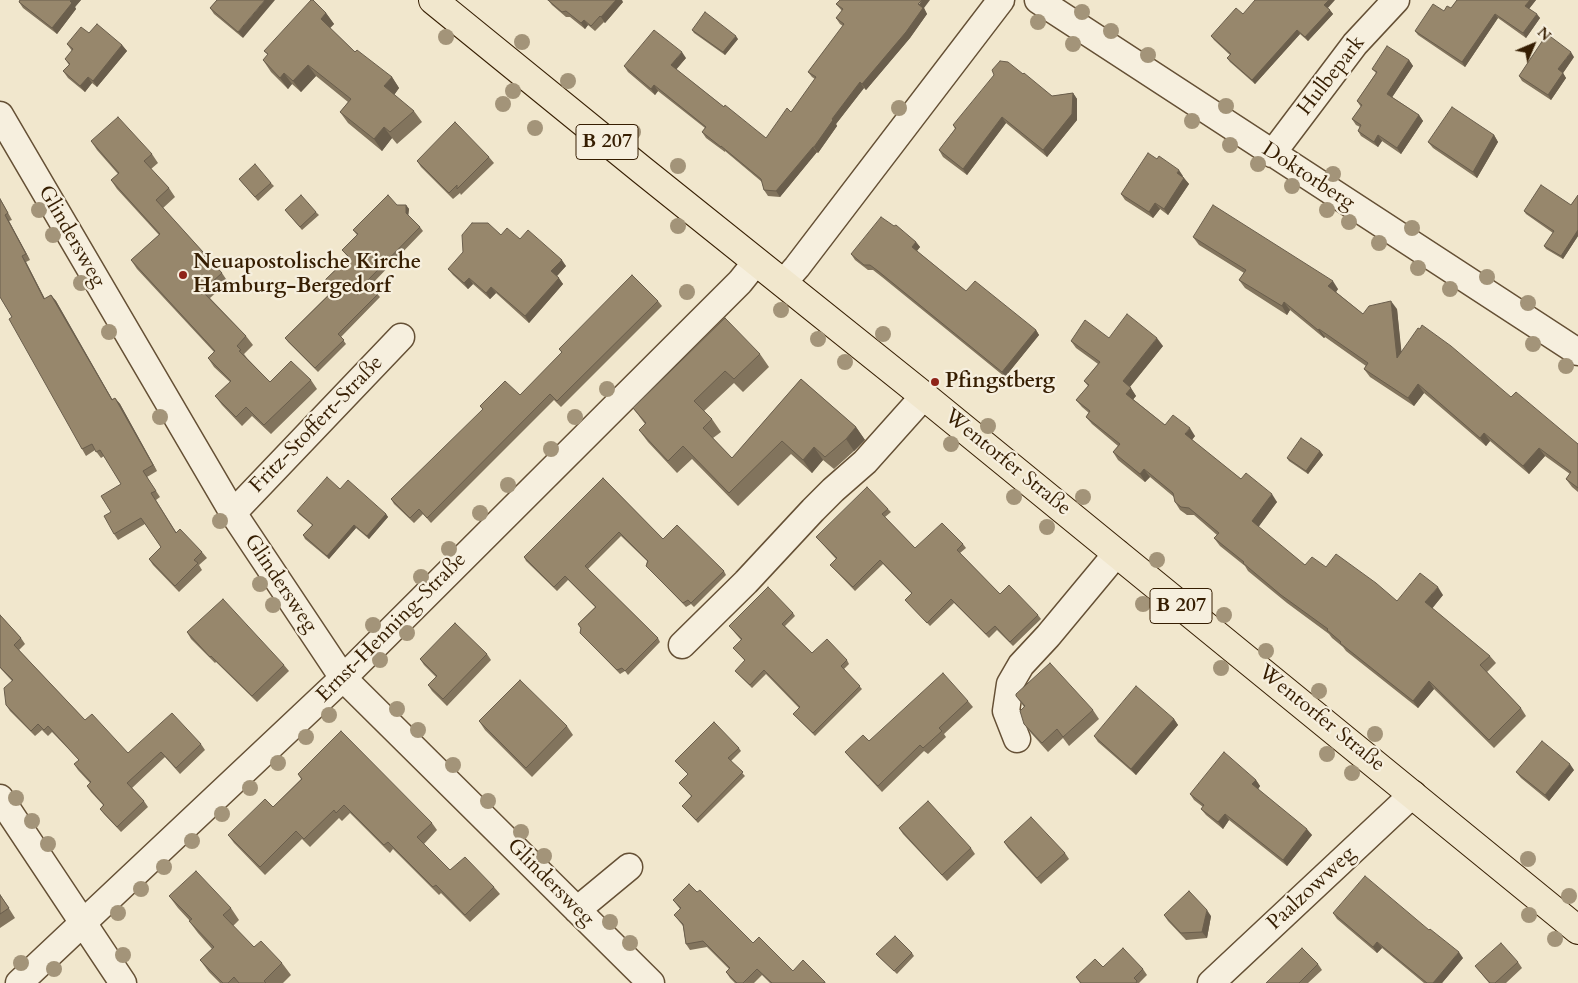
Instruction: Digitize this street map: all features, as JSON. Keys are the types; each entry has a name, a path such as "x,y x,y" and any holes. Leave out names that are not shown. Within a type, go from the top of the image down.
{"main road":[{"name":"Wentorfer Straße","path":"433,0 924,396 1578,930"}],"street":[{"path":"783,284 1001,0"},
{"name":"Doktorberg","path":"1038,0 1578,352"},
{"name":"Hulbepark","path":"1272,154 1355,44 1396,0"},
{"name":"Glindersweg","path":"0,115 233,512 343,678 651,983"},
{"name":"Ernst-Henning-Straße","path":"19,983 343,678 740,282 756,262"},
{"name":"Fritz-Stoffert-Straße","path":"233,512 401,337"},
{"path":"682,645 746,582 819,504 866,462 924,396"},
{"path":"1017,739 1006,711 1010,684 1021,665 1048,636 1117,553"},
{"name":"Paalzowweg","path":"1211,983 1413,794"},
{"path":"0,798 123,983"},
{"path":"577,910 629,867"}],"building":[{"path":"20,0 72,0 70,1 72,3 52,28 19,2"},
{"path":"217,0 265,0 238,32 210,8"},
{"path":"311,0 326,13 321,19 355,52 357,50 392,77 384,86 414,111 390,132 384,127 374,139 340,112 351,99 308,65 293,81 284,73 280,78 263,60 268,54 264,51"},
{"path":"548,0 616,0 591,26 584,20 581,23 566,11 562,12"},
{"path":"840,0 922,0 918,4 923,8 906,32 862,84 860,82 814,147 776,191 764,190 761,179 702,132 706,127 654,85 651,89 624,66 654,30 682,52 671,65 766,138 787,108 791,112 816,77 808,72 844,24 836,18 843,9 836,4"},
{"path":"1255,0 1329,0 1324,5 1330,10 1305,37 1297,30 1252,80 1227,58 1231,54 1211,36 1236,8 1243,14"},
{"path":"1457,0 1530,0 1525,6 1537,14 1523,33 1495,14 1462,62 1415,31 1433,4 1444,11 1447,6 1451,8"},
{"path":"705,12 736,36 723,52 692,30"},
{"path":"97,24 122,45 93,81 88,77 80,86 63,71 70,64 65,59 73,49 67,44 81,27 89,33"},
{"path":"1547,34 1571,52 1558,69 1563,73 1548,95 1519,76"},
{"path":"1387,46 1409,60 1387,94 1419,115 1397,148 1378,135 1374,142 1358,131 1361,125 1352,119 1362,105 1357,101 1377,72 1372,69"},
{"path":"1000,61 1008,62 1052,96 1073,93 1072,114 1043,150 1002,117 963,169 939,150 956,128 953,125 994,75 992,70"},
{"path":"1452,107 1494,135 1473,172 1428,142"},
{"path":"118,117 152,154 144,161 169,188 156,200 222,273 202,291 246,336 237,346 241,350 239,351 270,382 291,361 311,380 264,425 246,407 236,417 215,396 231,381 208,358 215,351 131,260 160,234 111,180 119,173 91,141"},
{"path":"455,122 489,157 457,189 457,185 449,193 417,161"},
{"path":"1148,153 1157,159 1159,156 1179,170 1177,173 1184,178 1164,209 1155,203 1149,212 1121,194"},
{"path":"255,164 271,183 255,197 239,179"},
{"path":"1541,185 1571,205 1578,195 1578,230 1561,256 1544,246 1554,231 1524,211"},
{"path":"301,195 316,212 300,227 285,210"},
{"path":"388,195 397,205 406,205 406,213 420,227 366,282 378,294 338,334 344,340 315,368 285,338 329,295 327,293 331,288 324,281 349,257 342,250 358,234 353,230"},
{"path":"0,199 8,213 5,215 26,254 22,256 44,299 51,295 112,400 115,398 153,465 143,471 156,491 151,493 176,533 180,529 202,552 194,560 198,563 175,586 149,559 161,547 141,518 114,534 104,516 111,512 101,496 121,484 100,450 96,452 92,444 82,449 9,319 12,317 0,297"},
{"path":"1213,205 1333,281 1328,286 1363,314 1369,306 1391,301 1397,358 1422,325 1451,346 1511,397 1516,392 1578,444 1578,488 1566,479 1571,472 1539,448 1523,466 1484,433 1480,438 1418,384 1408,398 1364,369 1368,363 1318,330 1284,302 1282,306 1239,280 1246,270 1193,237"},
{"path":"881,217 894,226 896,225 916,242 912,247 966,291 975,281 1036,330 1002,372 878,271 870,265 864,265 851,254"},
{"path":"472,223 488,223 501,235 507,228 520,239 528,230 562,260 551,271 559,278 525,316 491,287 486,293 469,278 464,283 448,269 463,252 462,235"},
{"path":"632,275 658,301 557,401 550,394 427,518 419,509 410,518 391,499 483,409 480,406 505,381 520,395 562,352 559,349"},
{"path":"1127,314 1157,338 1123,381 1131,388 1126,394 1165,425 1173,415 1190,428 1185,434 1241,479 1246,473 1272,494 1252,521 1305,565 1312,557 1326,567 1336,554 1397,601 1420,573 1438,587 1425,602 1490,656 1480,665 1521,708 1489,740 1429,681 1413,701 1340,643 1328,629 1281,595 1214,538 1219,533 1189,508 1181,507 1175,502 1173,493 1144,469 1140,474 1113,452 1120,444 1086,417 1090,411 1076,400 1089,385 1084,381 1100,362 1071,341 1085,320 1109,338"},
{"path":"725,318 760,354 734,379 725,371 694,401 712,419 703,428 732,458 801,379 856,427 846,439 825,457 814,447 803,460 782,441 729,493 683,446 668,461 639,430 646,423 633,408"},
{"path":"1301,438 1320,451 1306,471 1287,458"},
{"path":"327,477 340,489 348,480 386,514 367,536 354,525 327,556 303,535 313,525 297,511"},
{"path":"603,478 663,539 677,525 724,571 691,603 688,600 683,603 646,566 648,561 619,532 585,566 658,638 625,671 622,668 617,670 580,633 581,628 578,624 596,607 565,576 554,587 524,557"},
{"path":"867,487 888,509 882,514 915,548 942,523 963,544 957,550 1000,594 1009,585 1038,615 1010,642 995,626 986,634 951,599 927,623 905,600 912,593 880,560 853,587 830,565 837,558 816,537"},
{"path":"768,587 793,613 782,624 812,653 827,639 847,660 841,666 860,686 813,733 793,714 800,707 764,670 750,685 735,671 745,660 733,648 742,639 729,626"},
{"path":"223,599 284,665 252,696 210,657 187,632"},
{"path":"0,615 21,638 14,645 85,720 92,714 128,753 172,713 201,744 176,768 161,752 127,783 144,801 117,827 100,809 104,805 87,786 91,782 74,764 79,760 48,726 44,730 38,724 31,731 6,705 4,688 13,680 0,667"},
{"path":"455,623 487,654 443,699 428,685 437,676 420,659"},
{"path":"1050,663 1093,710 1063,737 1057,729 1042,743 1024,724 1020,711 1025,706 1016,694"},
{"path":"943,673 968,701 939,728 942,731 923,748 920,745 878,786 845,752 863,735 869,741"},
{"path":"520,680 567,726 526,768 479,721"},
{"path":"1136,686 1174,719 1131,769 1094,736"},
{"path":"714,722 739,748 728,758 743,772 696,820 682,806 692,796 679,783 688,774 675,761"},
{"path":"341,731 432,823 417,837 450,870 465,857 494,887 465,915 436,885 433,887 388,842 384,845 344,805 336,813 334,810 304,839 296,831 260,867 228,835 265,799 273,807 302,779 298,774"},
{"path":"1542,741 1570,764 1545,795 1516,772"},
{"path":"1224,752 1256,780 1252,784 1307,829 1283,860 1225,814 1218,822 1201,809 1204,805 1190,794"},
{"path":"928,801 971,848 942,875 899,828"},
{"path":"1031,817 1065,853 1037,878 1004,842"},
{"path":"196,871 231,908 223,915 254,947 261,941 282,963 264,981 266,983 239,983 234,977 228,983 223,983 200,960 214,947 189,921 192,919 169,896"},
{"path":"1365,876 1429,930 1459,952 1433,983 1427,983 1377,942 1373,947 1333,913"},
{"path":"689,884 697,892 700,890 753,943 759,937 793,971 803,960 825,982 772,983 757,969 743,983 737,983 726,972 730,968 703,941 686,944 683,924 674,915 681,908 673,900"},
{"path":"1189,891 1207,910 1202,932 1181,933 1164,915"},
{"path":"0,895 9,908 0,914"},
{"path":"895,936 912,953 894,971 876,954"},
{"path":"1501,943 1518,962 1495,983 1490,983 1475,966"},
{"path":"1123,948 1143,969 1134,978 1137,981 1136,983 1081,983 1076,977 1095,959 1103,967"},
{"path":"1302,948 1318,964 1299,983 1266,983"}],"place":[{"name":"Neuapostolische Kirche Hamburg-Bergedorf","path":"183,275"},
{"name":"Pfingstberg","path":"935,382"}]}
